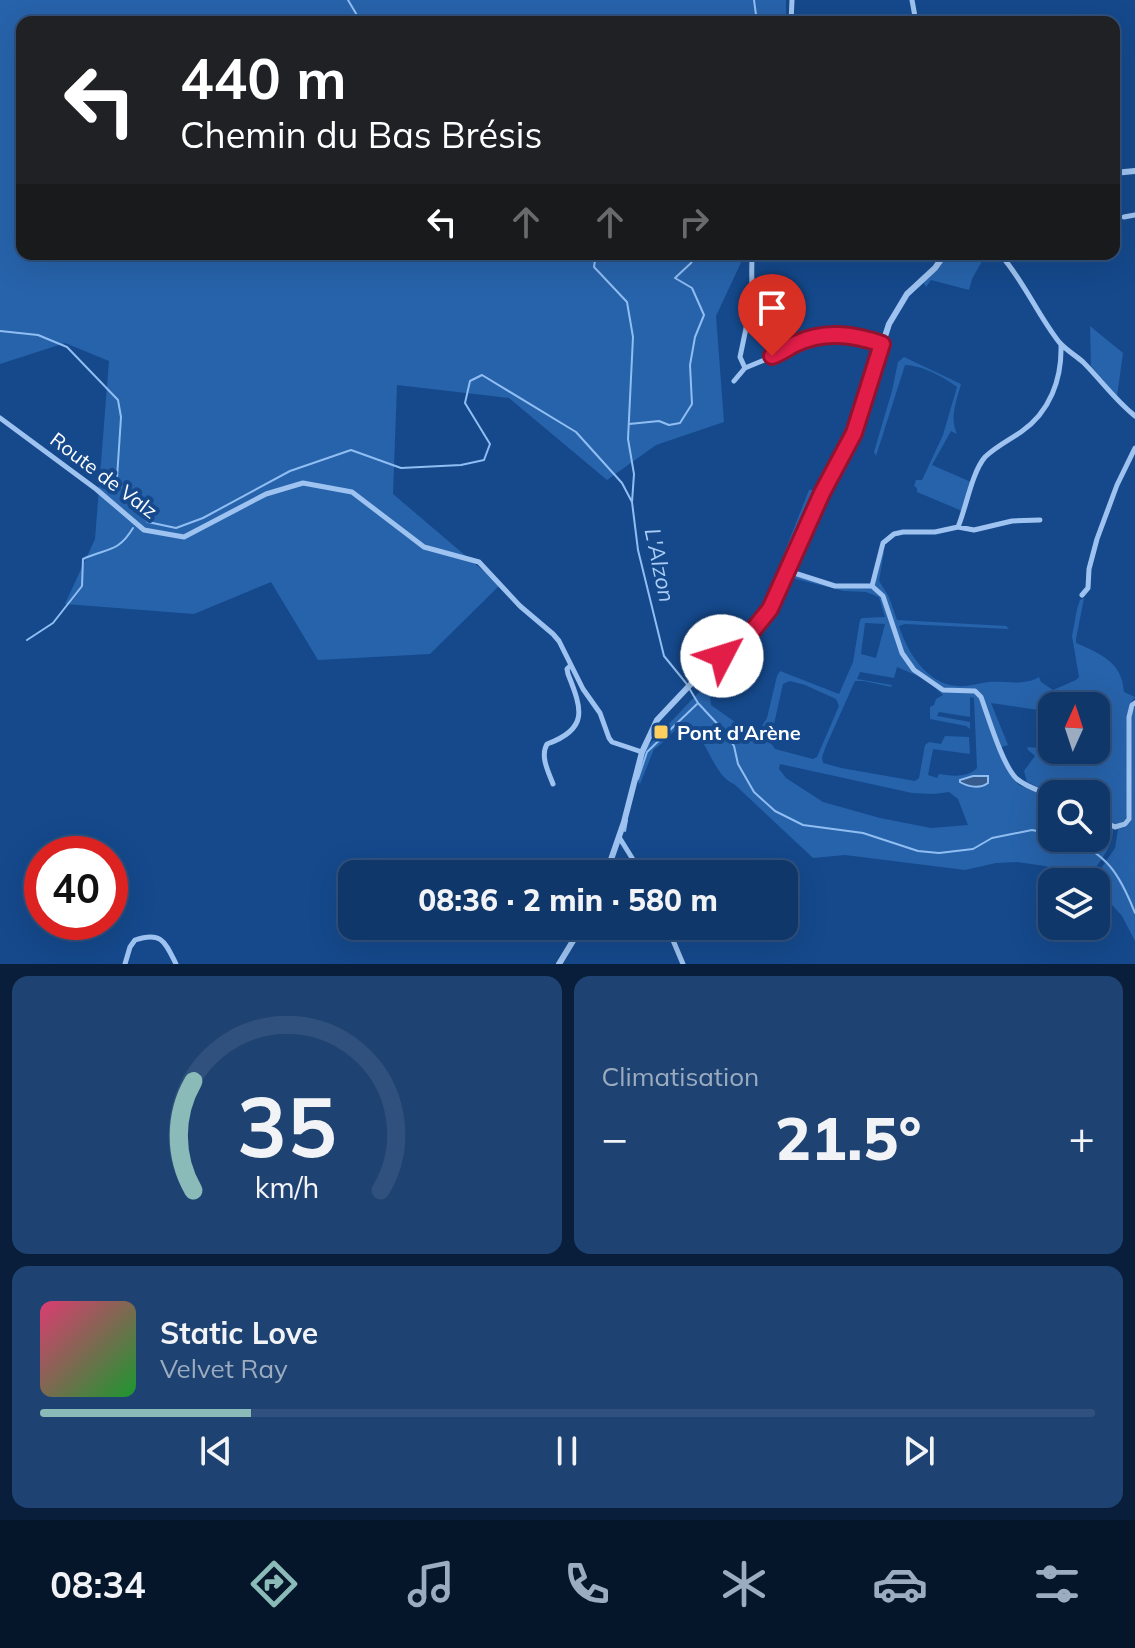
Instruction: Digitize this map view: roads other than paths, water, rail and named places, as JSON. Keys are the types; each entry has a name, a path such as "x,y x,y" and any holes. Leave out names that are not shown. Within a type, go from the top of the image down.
{"street":[{"path":"1124,217 1135,215"},
{"path":"752,260 753,310 768,337 786,345 827,335 860,336 882,344"},
{"path":"611,860 642,752 653,727 664,710 705,669 753,630 770,609 822,493 854,433 889,324 907,294 941,260"},
{"path":"1005,260 1017,273 1061,345 1079,358 1135,416"},
{"path":"745,368 740,357 749,314 753,310"},
{"path":"734,381 745,368 794,345"},
{"path":"958,527 981,463 994,450 1028,427 1049,403 1061,360 1061,345"},
{"name":"Route de Valz","path":"0,418 96,489 144,530 184,537 266,494 303,483 352,492 424,547 479,562 520,606 553,634 600,713 612,742 642,752"},
{"path":"1082,595 1088,588 1089,569 1097,539 1117,485 1134,452"},
{"path":"872,586 883,543 894,534 935,532 958,527 974,530 1012,521 1040,520"},
{"path":"788,571 835,586 872,586 879,590 902,653 914,670 943,690 975,691 981,697 1009,769 1016,779 1038,790"},
{"path":"553,784 543,754 544,748 569,733 579,716 578,702 567,669 570,666"},
{"path":"1110,825 1115,827 1129,819 1129,717 1135,703"},
{"path":"619,837 633,860"},
{"path":"125,964 135,940 159,938 165,941 176,964"},
{"path":"559,964 574,940"},
{"path":"673,940 683,964"}],"waterway":[{"name":"L'Alzon","path":"348,0 357,16"},
{"path":"754,0 756,16"},
{"name":"L'Alzon","path":"595,260 594,267 627,302 633,337 628,439 634,474 632,502 638,550 664,656 734,746 738,764 754,792 775,811 803,825 863,833 918,851 939,853 973,849 992,838 1038,831"},
{"path":"629,424 659,421 669,425 680,423 692,404 690,365 695,337 704,315 692,288 675,278 693,260"},
{"path":"0,331 38,335 67,347 118,400 121,417 117,478 133,507 148,522 176,528 203,518 290,471 351,450 401,468 461,465 484,460 490,444 465,403 470,381 482,375 576,432 622,483 632,502"},
{"path":"27,640 53,623 82,586 83,559 117,546 133,528"},
{"path":"638,779 647,752 697,704"},
{"path":"625,831 627,820"},
{"name":"L'Alzon","path":"1094,852 1117,876 1135,913"}],"place":[{"name":"Pont d'Arène","path":"661,732"}]}
